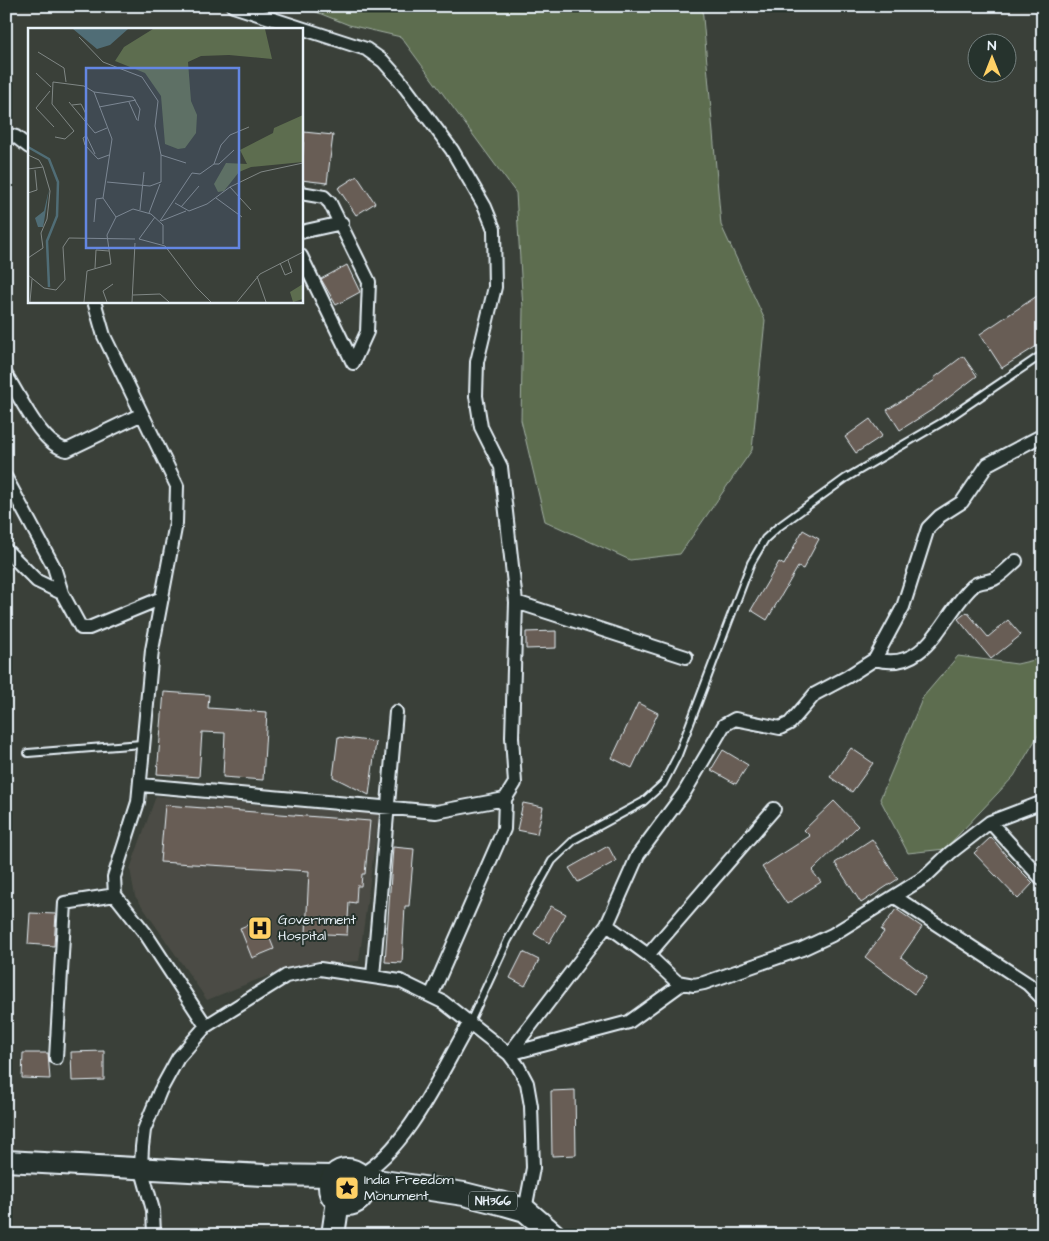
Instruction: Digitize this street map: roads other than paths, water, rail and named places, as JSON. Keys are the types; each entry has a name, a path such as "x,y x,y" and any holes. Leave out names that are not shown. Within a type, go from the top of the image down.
{"highway":[{"name":"NH366","path":"348,1188 423,1189 464,1194 525,1210 554,1235"},
{"path":"333,1235 348,1188"},
{"path":"348,1188 348,1235"}],"main road":[{"path":"6,1161 264,1175 348,1188"}],"street":[{"path":"233,6 366,48 383,61 452,150 485,207 494,229 495,287 478,362 476,396 481,427 501,467 516,602 512,737 515,783 505,799 504,829 430,996"},
{"path":"6,134 16,137 28,146"},
{"path":"302,193 324,198 330,203 342,223 369,282 367,332 353,363 302,258"},
{"path":"302,232 342,223"},
{"path":"94,302 104,336 177,486 176,523 152,650 142,744 141,785 138,802 114,877 115,896 145,933 206,1026"},
{"path":"6,375 38,426 57,448 67,450 142,414"},
{"path":"509,1054 607,925 638,856 684,793 724,725 735,720 780,728 790,723 815,694 847,678 876,659 904,607 928,528 940,516 962,502 988,464 1043,435"},
{"path":"6,478 54,567 62,593 81,628 85,629 162,598"},
{"path":"6,550 37,581 62,593"},
{"path":"876,659 904,662 912,657 936,634 974,584 995,578 1016,561"},
{"path":"516,602 686,657"},
{"path":"373,976 396,712"},
{"path":"141,785 436,812 505,799"},
{"path":"607,925 648,955 677,982 694,985 704,983 802,949 832,935 925,877 950,853 990,822 1043,802"},
{"path":"648,955 774,809"},
{"path":"990,822 1043,880"},
{"path":"56,1058 65,903 115,896"},
{"path":"895,897 1028,984 1043,1000"},
{"path":"154,1235 153,1210 141,1168 144,1130 160,1091 178,1058 206,1026 286,976 320,969 373,976 400,982 443,1002 509,1054 527,1083 531,1106 533,1168 525,1210"},
{"path":"509,1054 630,1022 684,983"},
{"path":"348,1188 387,1156 407,1132 470,1022"}],"lane":[{"path":"470,1022 508,940 552,860 575,839 644,802 663,784 678,755 752,563 765,539 777,528 846,478 944,421 1043,354"},
{"path":"28,753 142,744"}],"place":[{"name":"Government Hospital","path":"260,928"},
{"name":"India Freedom Monument","path":"347,1188"}]}
